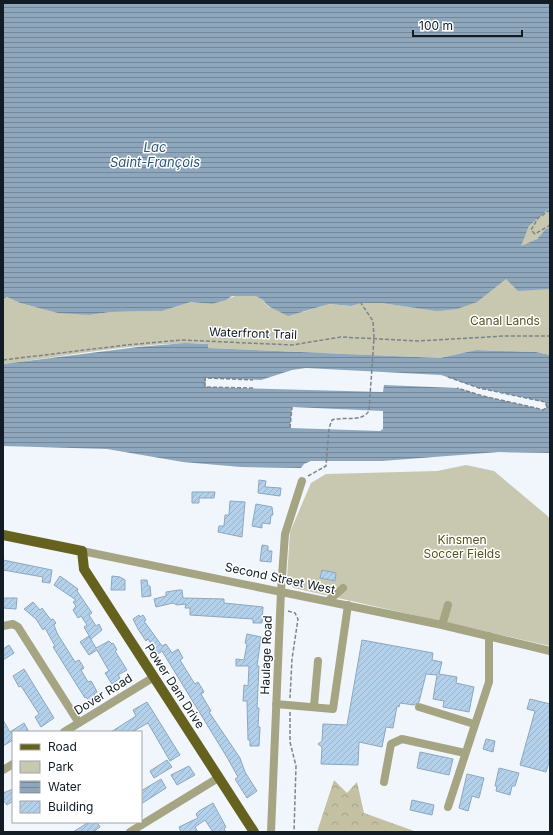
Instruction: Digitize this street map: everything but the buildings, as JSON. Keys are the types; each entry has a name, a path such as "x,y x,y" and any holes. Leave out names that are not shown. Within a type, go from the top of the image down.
{"main road":[{"name":"Second Street West","path":"3,535 82,551"},
{"name":"Power Dam Drive","path":"82,551 84,569 254,832"}],"street":[{"name":"Haulage Road","path":"271,832 280,610 285,534 302,481"},
{"name":"Second Street West","path":"82,551 442,625 550,651"},
{"path":"328,601 343,588"},
{"path":"276,704 314,706 334,709 348,605"},
{"path":"442,625 448,605"},
{"path":"3,626 16,624 79,723"},
{"path":"448,807 489,682 489,636"},
{"path":"314,706 318,661"},
{"name":"Dover Road","path":"66,731 154,677"},
{"path":"419,707 474,724"},
{"path":"384,782 391,744 402,739 466,753"},
{"path":"3,770 12,765"},
{"path":"130,832 218,778"}],"path":[{"path":"550,210 538,218 531,230 535,234 550,225"},
{"path":"302,481 305,477 324,468 327,463 329,428 332,420 339,418 360,418 366,416 369,411 374,338 372,320 361,303"},
{"name":"Waterfront Trail","path":"3,360 126,345 182,340 292,345 334,337 429,341 506,336 550,336"},
{"path":"448,377 479,388 545,402 547,407 543,410 483,396 457,388"},
{"path":"253,380 205,378 205,387 253,388"},
{"path":"290,428 292,407"},
{"path":"280,610 295,613 298,619 292,659 290,705 290,742 296,766 294,832"}],"green space":[{"path":"550,208 550,228 537,239 520,247 529,226"},
{"name":"Canal Lands","path":"506,279 542,289 550,289 550,355 536,352 476,350 440,358 208,348 208,344 183,344 132,347 3,364 3,299 7,297 31,306 90,315 110,312 162,311 191,302 212,304 238,295 257,296 263,300 268,307 303,312 328,304 351,306 362,303 381,303 418,308"},
{"name":"Kinsmen Soccer Fields","path":"466,465 494,471 550,518 550,646 294,588 289,584 287,578 290,532 311,483 326,474 437,471"},
{"path":"334,780 347,793 357,782 364,813 417,832 317,832"}],"water":[{"name":"Lac Saint-François","path":"3,3 550,3 550,208 529,226 521,246 537,239 546,229 550,228 550,289 518,291 506,279 477,302 457,309 437,311 381,303 362,303 351,306 329,304 288,316 268,306 263,300 256,296 232,296 226,300 212,304 191,302 162,311 110,312 90,315 58,313 20,303 7,297 3,299"},
{"path":"185,343 208,344 208,348 440,358 476,350 536,352 550,355 550,453 499,452 382,461 311,461 304,464 301,468 241,467 183,462 107,449 3,446 3,364 138,347","holes":["306,368 441,375 479,388 545,402 547,407 543,410 483,396 457,388 384,385 383,392 205,387 206,378 261,380 292,370","292,407 383,411 383,429 380,431 290,428"]}]}
